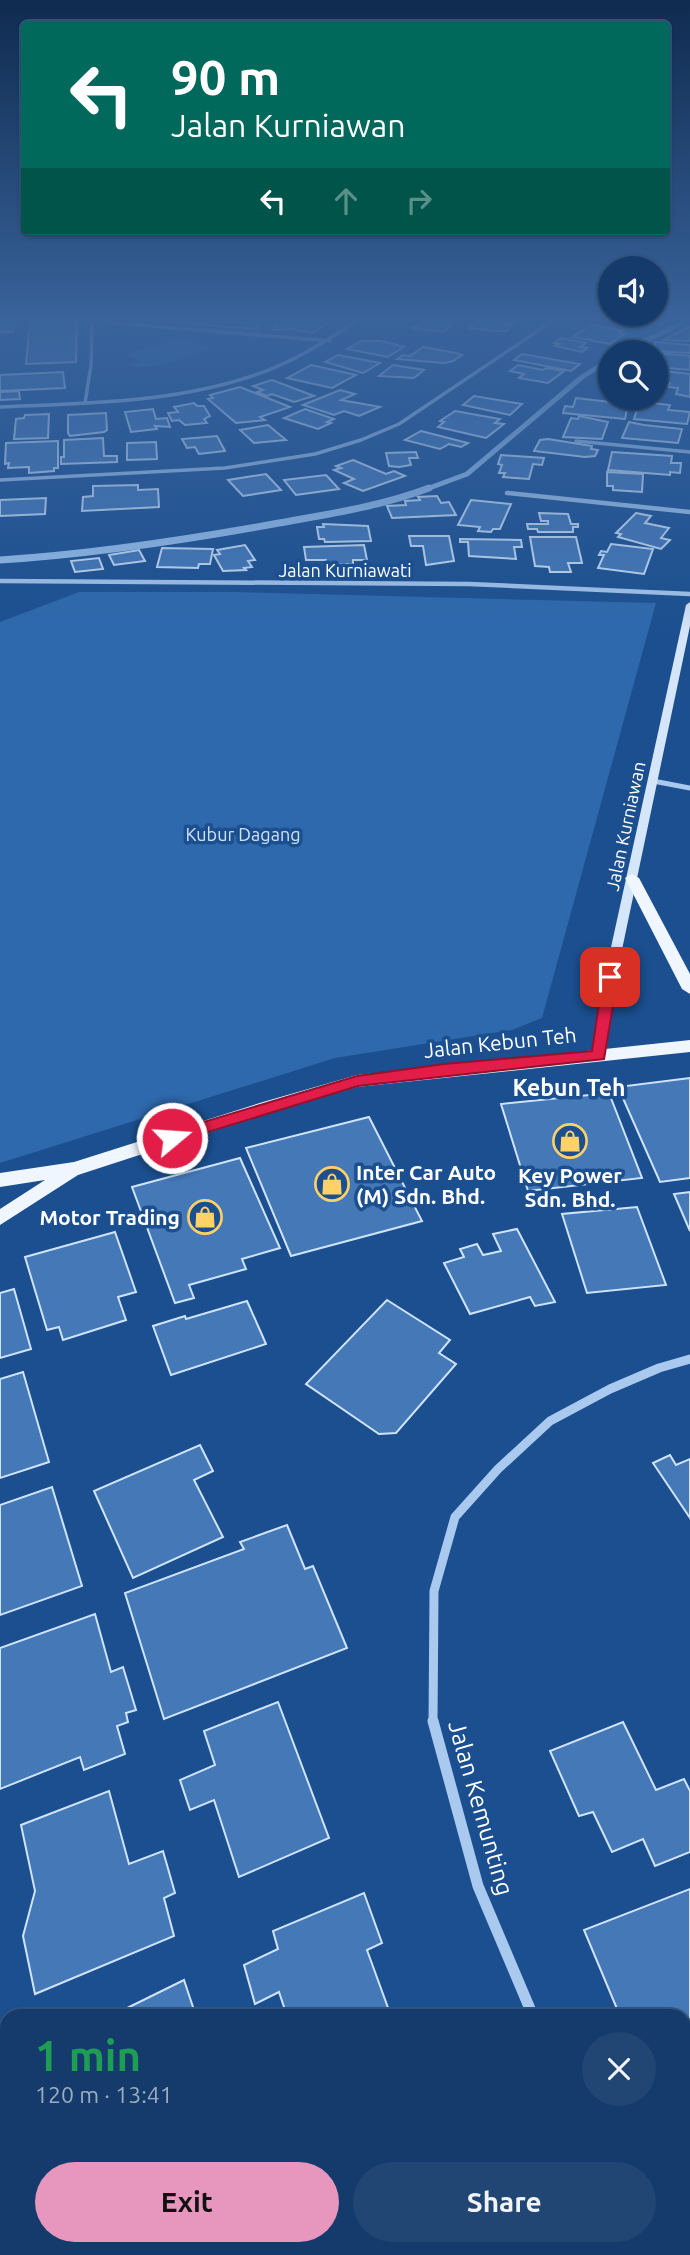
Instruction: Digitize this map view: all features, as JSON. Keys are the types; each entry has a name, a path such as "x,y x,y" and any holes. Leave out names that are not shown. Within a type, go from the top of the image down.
{"main road":[{"path":"632,878 684,968 690,989"},
{"name":"Jalan Kebun Teh","path":"0,1180 75,1169 269,1106 357,1081 690,1046"},
{"name":"Jalan Kebun Teh","path":"0,1218 75,1169"}],"street":[{"path":"0,480 225,468 315,454 391,427"},
{"path":"576,441 690,452"},
{"path":"507,493 690,512"},
{"name":"Jalan Kurniawati","path":"0,582 469,584 690,594"},
{"name":"Jalan Kurniawan","path":"599,1055 605,1002 690,605"},
{"path":"653,781 690,788"},
{"name":"Jalan Kemunting","path":"530,2009 478,1886 433,1729 434,1591 455,1517 498,1469 550,1421 610,1389 659,1368 690,1359"}],"green space":[{"name":"Kubur Dagang","path":"79,592 234,592 656,603 542,1018 512,1030 335,1058 0,1163 0,622"}],"building":[{"path":"15,427 48,427 48,438 14,439"},
{"path":"68,427 107,427 104,432 70,436"},
{"path":"130,427 157,429 131,432"},
{"path":"271,427 286,440 254,443 240,430"},
{"path":"439,427 500,427 486,438"},
{"path":"567,427 606,427 602,439 563,437"},
{"path":"627,427 682,429 678,443 622,438"},
{"path":"421,431 468,443 461,447 449,444 440,449 405,440"},
{"path":"217,436 225,451 199,454 195,447 187,448 182,439"},
{"path":"103,438 104,456 117,456 117,462 61,464 61,457 64,457 64,440"},
{"path":"540,440 592,446 591,449 598,450 595,456 585,457 534,451"},
{"path":"58,441 58,468 54,468 54,471 29,473 29,467 8,468 9,463 5,464 6,443"},
{"path":"156,442 157,459 127,460 127,443"},
{"path":"416,452 418,458 409,458 411,465 389,466 386,453"},
{"path":"612,452 672,456 671,463 681,463 680,473 670,472 670,475 608,470"},
{"path":"501,455 544,458 542,465 533,464 529,479 503,477 505,473 499,473 502,465 498,464"},
{"path":"353,460 386,474 394,471 405,476 363,491 344,483 354,479 334,470 341,468 336,466"},
{"path":"607,472 643,474 642,492 613,490 613,486 607,486"},
{"path":"266,474 281,490 243,496 228,480"},
{"path":"326,475 339,489 296,495 284,480"},
{"path":"138,485 138,490 158,489 159,507 82,511 83,497 93,496 93,486"},
{"path":"437,496 441,503 449,502 456,515 392,518 387,506 406,505 405,501 420,500 418,497"},
{"path":"46,498 45,514 0,516 0,500"},
{"path":"471,500 511,504 500,529 493,529 491,532 478,531 480,527 458,525"},
{"path":"539,513 568,514 571,524 578,524 578,527 573,527 573,532 538,532 537,529 528,529 527,524 548,524 548,521 541,521"},
{"path":"636,513 651,516 645,523 669,528 661,538 670,540 661,549 618,537 621,534 616,533"},
{"path":"323,524 368,526 371,541 325,542 324,539 319,539 317,527 324,527"},
{"path":"409,536 449,536 454,561 426,565 423,546 411,546"},
{"path":"530,537 576,537 582,563 568,563 571,572 550,572 549,567 535,566"},
{"path":"460,539 521,540 522,547 514,547 516,559 469,556 468,542 460,542"},
{"path":"611,544 653,549 644,574 598,568 604,555 599,555 601,551 607,552"},
{"path":"245,545 255,560 248,561 252,567 244,568 246,570 223,571 214,555 220,554 217,550"},
{"path":"364,545 367,560 353,560 353,564 327,565 326,560 306,560 304,547"},
{"path":"162,548 213,549 210,564 199,564 198,568 157,567"},
{"path":"139,550 145,561 114,565 109,555"},
{"path":"99,558 103,569 75,572 71,561"},
{"path":"690,1078 690,1178 660,1182 618,1087"},
{"name":"Key Power Sdn. Bhd.","path":"609,1093 642,1178 528,1191 501,1104"},
{"name":"Inter Car Auto (M) Sdn. Bhd.","path":"369,1117 422,1221 291,1256 246,1148"},
{"name":"Motor Trading","path":"240,1158 280,1248 242,1259 246,1269 189,1285 194,1298 175,1303 132,1187"},
{"path":"690,1192 690,1231 674,1194"},
{"path":"637,1207 666,1285 587,1293 562,1214"},
{"path":"517,1229 555,1302 535,1306 530,1297 470,1314 444,1263 464,1257 460,1249 477,1244 483,1255 501,1251 493,1234"},
{"path":"115,1232 136,1292 118,1297 126,1320 63,1340 59,1327 47,1330 25,1257"},
{"path":"14,1289 31,1349 0,1358 0,1293"},
{"path":"387,1300 450,1340 439,1353 456,1364 396,1433 379,1434 306,1384"},
{"path":"247,1301 266,1344 171,1375 153,1326"},
{"path":"23,1372 49,1462 0,1478 0,1379"},
{"path":"200,1445 213,1471 194,1480 223,1537 133,1578 94,1491"},
{"path":"670,1455 676,1465 690,1459 690,1518 653,1463"},
{"path":"52,1487 82,1586 0,1615 0,1505"},
{"path":"287,1525 305,1569 313,1566 347,1648 164,1719 125,1593 244,1549 240,1542"},
{"path":"95,1614 111,1672 123,1667 136,1710 126,1713 128,1722 117,1726 125,1754 84,1770 80,1757 0,1789 0,1648"},
{"path":"278,1702 329,1838 239,1877 214,1800 190,1810 180,1780 215,1765 204,1731"},
{"path":"623,1722 656,1790 684,1779 690,1791 690,1852 655,1866 643,1839 612,1852 593,1812 579,1816 550,1751"},
{"path":"109,1791 129,1864 163,1851 175,1893 164,1898 174,1936 35,1994 23,1936 35,1891 21,1825"},
{"path":"690,1889 690,2009 617,2009 584,1930"},
{"path":"364,1893 382,1943 367,1950 388,2009 285,2009 279,1992 255,2004 244,1965 278,1949 273,1931"},
{"path":"184,1980 194,2009 125,2009"}],"waterway":[{"path":"424,490 467,474 522,427"},
{"path":"0,560 105,550 209,535 355,509 429,488"}],"place":[{"name":"Key Power Sdn. Bhd.","path":"570,1141"},
{"name":"Inter Car Auto (M) Sdn. Bhd.","path":"332,1184"},
{"name":"Motor Trading","path":"205,1217"}],"district":[{"name":"Kebun Teh","path":"569,1087"}],"route":[{"path":"172,1138 357,1081 599,1055 610,977"}]}
